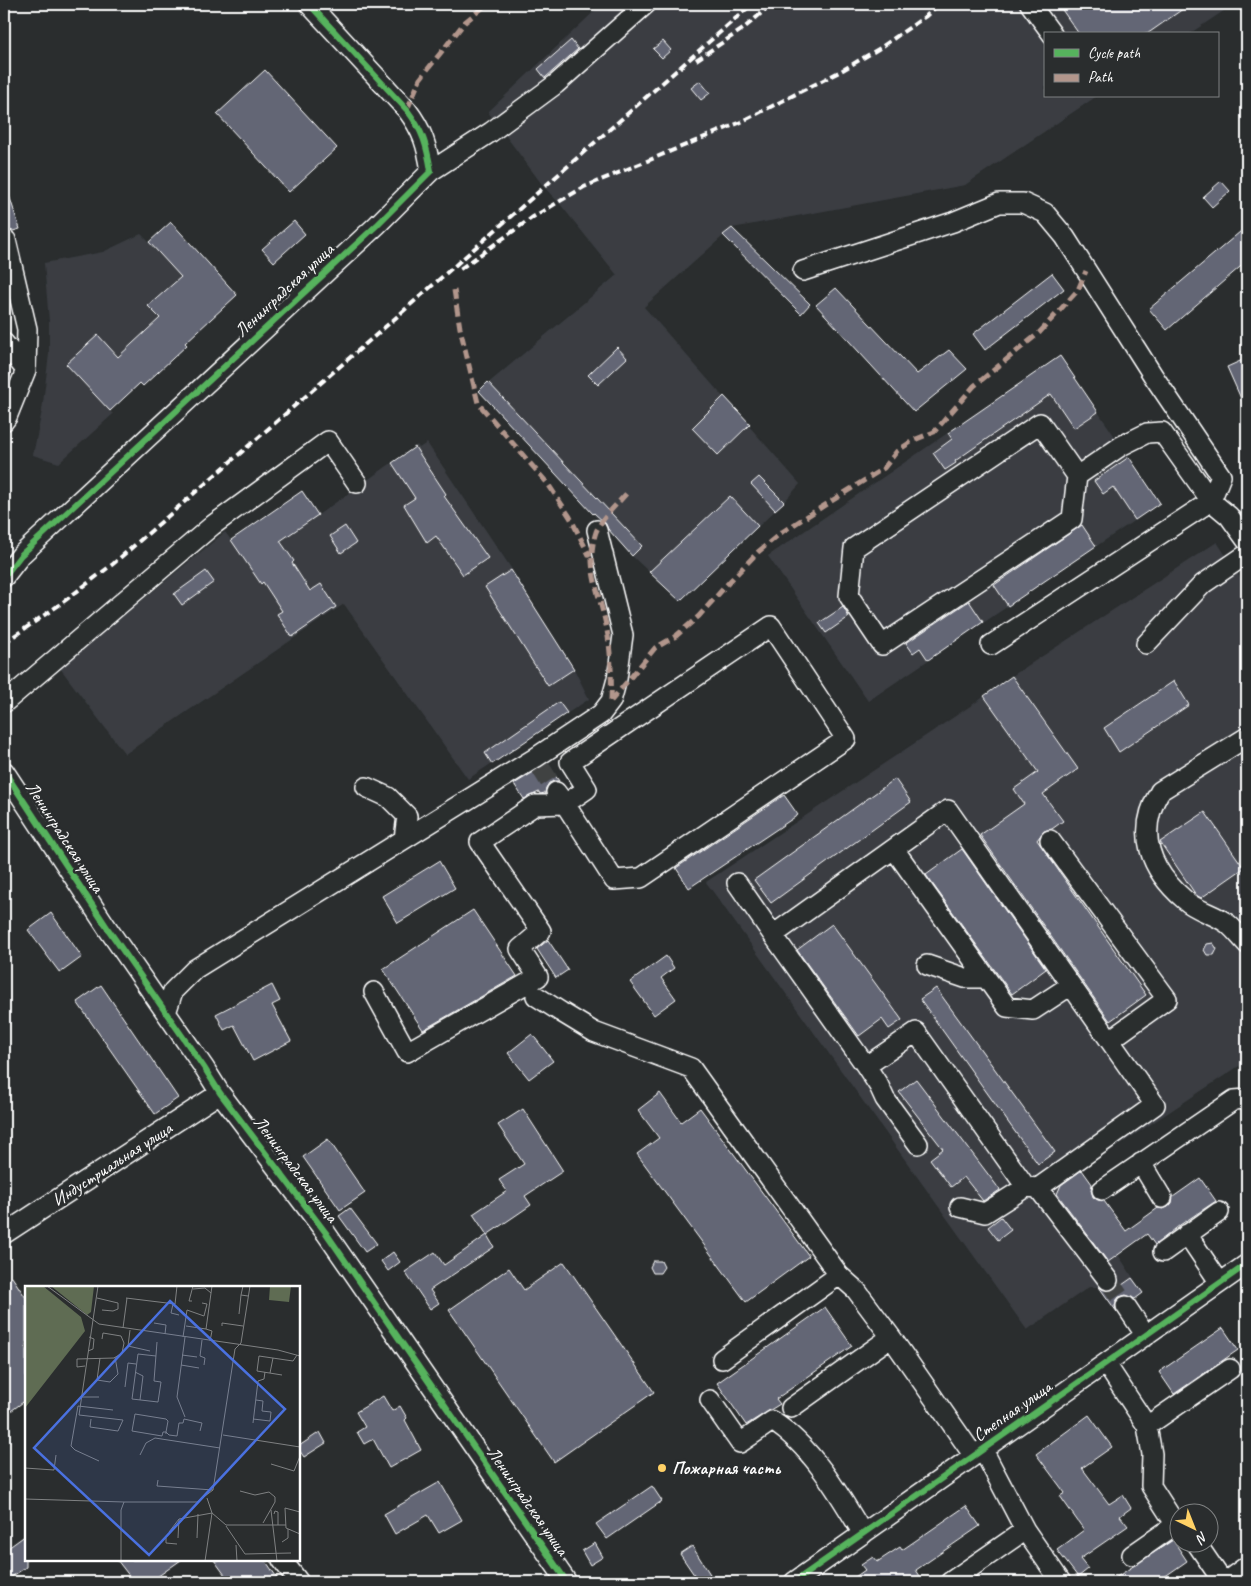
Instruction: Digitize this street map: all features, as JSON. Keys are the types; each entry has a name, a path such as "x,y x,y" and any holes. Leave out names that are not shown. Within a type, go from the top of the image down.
{"street":[{"path":"309,4 419,125 427,144 431,171"},
{"name":"Ленинградская улица","path":"4,577 21,556 377,225 431,171 491,132 556,84 646,4"},
{"path":"1030,4 1051,32"},
{"path":"803,271 953,222 999,203 1022,203 1045,213 1065,237 1154,377 1221,476 1211,501 990,645"},
{"path":"4,421 26,370 27,329 6,240"},
{"path":"4,343 26,370"},
{"path":"1077,476 1040,423 854,548 849,596 882,645 1072,519 1077,476 1122,446 1148,433 1162,432 1211,501 1228,516 1247,541"},
{"path":"4,703 213,526 328,441 357,483"},
{"path":"166,1013 173,991 195,969 404,839 537,761 602,714 611,701 624,635 597,530"},
{"path":"1146,644 1203,584 1247,554"},
{"path":"374,992 407,1052 538,977 520,949 541,932 480,842 535,805 587,788 570,762 771,626 846,738 641,878 614,880 561,798"},
{"path":"1247,738 1160,791 1152,805 1147,830 1152,857 1163,878 1186,901 1228,924 1247,944"},
{"name":"Ленинградская улица","path":"4,771 108,929 206,1069 220,1093 326,1233 567,1582"},
{"path":"366,787 388,797 407,816 404,839"},
{"path":"773,935 948,810 1155,1104 1032,1187 985,1213 960,1207"},
{"path":"1050,840 1167,999 1110,1040"},
{"path":"894,849 1007,1007 1034,1010 1071,985"},
{"path":"736,883 866,1066 885,1099 918,1144"},
{"path":"927,964 965,978 986,978"},
{"path":"536,996 594,1032 691,1068 839,1275 856,1290 978,1453 1025,1530 1061,1582"},
{"path":"866,1066 916,1032 1032,1187 1108,1280"},
{"name":"Индустриальная улица","path":"4,1234 220,1093"},
{"path":"1102,1190 1234,1100 1247,1099"},
{"path":"1140,1163 1162,1198"},
{"path":"1162,1252 1219,1212"},
{"path":"1188,1234 1220,1283"},
{"name":"Степная улица","path":"805,1579 863,1534 1247,1264"},
{"path":"722,1358 839,1275"},
{"path":"1126,1306 1146,1336"},
{"path":"791,1408 891,1337"},
{"path":"1106,1364 1147,1426 1152,1454 1151,1486 1168,1511"},
{"path":"1147,1426 1230,1369"},
{"path":"710,1400 740,1443 772,1422 788,1431 844,1500 863,1534"},
{"path":"950,1582 1025,1530"},
{"path":"1132,1554 1168,1530"},
{"path":"1204,1554 1224,1582 1247,1566"},
{"path":"283,1561 299,1582"}],"shaded area":[{"path":"602,4 1234,4 1192,32 1044,32 1044,98 1094,98 965,185 732,228 644,307 800,484 784,502 680,601 632,556 479,391 617,275 544,187 488,112"},
{"path":"171,222 237,295 185,343 187,345 143,386 140,384 110,411 113,414 59,463 33,455 42,411 49,354 49,321 44,263 103,252 141,234 149,242"},
{"path":"1060,356 1160,503 868,701 768,556"},
{"path":"427,443 509,565 574,669 589,699 468,779 344,604 125,754 60,668 225,532 231,540 302,491 318,515 417,445 419,448"},
{"path":"1217,542 1247,588 1247,1078 1239,1066 1063,1182 1057,1194 1105,1262 1117,1253 1143,1293 1117,1312 1099,1287 1089,1287 1027,1330 706,882 978,701 1012,676"}],"building":[{"path":"1058,4 1190,4 1150,32 1078,32"},
{"path":"571,40 578,49 545,78 538,69"},
{"path":"663,41 671,50 662,58 653,49"},
{"path":"265,70 337,148 289,192 217,114"},
{"path":"700,81 710,93 701,100 691,88"},
{"path":"1221,181 1230,191 1212,207 1203,197"},
{"path":"5,183 20,229 13,231 4,229"},
{"path":"294,221 305,234 274,262 262,249"},
{"path":"171,222 237,295 185,343 187,345 143,386 140,383 110,411 66,364 98,335 118,357 160,318 148,306 181,277 149,242"},
{"path":"1247,226 1247,261 1167,330 1149,309"},
{"path":"732,228 810,304 801,314 723,235"},
{"path":"1052,273 1064,289 985,350 973,334"},
{"path":"836,288 917,374 949,350 967,369 914,412 816,305"},
{"path":"617,347 627,358 598,385 588,375"},
{"path":"1060,356 1098,412 1074,428 1051,394 945,470 933,453 952,439 948,433"},
{"path":"1247,358 1247,412 1227,367"},
{"path":"488,382 642,546 632,556 605,523 593,514 479,391"},
{"path":"724,396 750,424 718,455 692,428"},
{"path":"415,447 446,494 444,496 488,558 463,575 436,536 427,543 404,505 415,498 392,463"},
{"path":"1129,457 1160,503 1135,520 1113,487 1103,494 1094,481"},
{"path":"759,477 784,502 775,510 751,484"},
{"path":"302,491 318,515 280,541 294,561 292,563 310,591 321,584 336,607 292,637 277,614 282,611 231,540"},
{"path":"730,496 758,526 680,601 649,572"},
{"path":"1082,525 1096,546 1008,606 994,585"},
{"path":"345,526 356,543 341,553 330,536"},
{"path":"511,570 574,669 548,686 485,587"},
{"path":"206,571 214,582 182,605 174,594"},
{"path":"969,601 983,622 928,660 920,648 913,653 906,643"},
{"path":"843,607 849,617 826,633 819,623"},
{"path":"1012,676 1078,769 1043,794 1063,821 1052,829 1044,831 1037,840 1146,995 1110,1021 980,835 1024,804 1014,789 1038,772 984,696"},
{"path":"1174,681 1189,705 1119,752 1104,728"},
{"path":"559,702 567,713 492,764 485,753"},
{"path":"547,764 559,781 549,783 545,793 540,794 539,792 524,799 514,784"},
{"path":"895,779 911,802 771,903 754,880"},
{"path":"784,795 798,815 689,888 676,868"},
{"path":"1205,812 1244,868 1201,898 1196,895 1160,842"},
{"path":"962,849 1046,969 1012,994 926,875"},
{"path":"439,861 455,888 398,923 382,896"},
{"path":"473,910 517,976 423,1030 383,969"},
{"path":"51,913 82,957 60,973 28,930"},
{"path":"832,924 902,1020 889,1029 882,1019 859,1036 797,950"},
{"path":"548,940 568,970 556,978 537,949"},
{"path":"1213,943 1217,949 1214,955 1207,955 1204,950 1207,944"},
{"path":"666,956 674,968 661,978 676,999 654,1015 630,982"},
{"path":"101,985 178,1098 155,1114 77,1002"},
{"path":"272,985 280,1001 272,1005 291,1041 253,1061 234,1025 224,1030 216,1014"},
{"path":"936,988 1055,1152 1038,1164 920,999"},
{"path":"532,1034 553,1061 529,1079 508,1053"},
{"path":"916,1079 1000,1190 983,1201 964,1177 951,1187 930,1159 943,1149 899,1092"},
{"path":"660,1093 681,1122 700,1108 809,1256 746,1302 637,1154 659,1138 638,1110"},
{"path":"523,1109 563,1171 525,1196 531,1205 487,1235 473,1214 507,1191 499,1180 524,1164 498,1125"},
{"path":"328,1139 365,1193 340,1210 303,1157"},
{"path":"1082,1170 1092,1184 1093,1197 1104,1201 1126,1231 1158,1208 1168,1207 1172,1203 1173,1197 1200,1178 1216,1201 1180,1225 1155,1245 1147,1234 1108,1262 1057,1194 1061,1185"},
{"path":"350,1208 377,1244 365,1252 339,1216"},
{"path":"1001,1217 1011,1230 998,1240 988,1227"},
{"path":"487,1235 494,1247 430,1290 439,1303 430,1309 405,1272 435,1252 444,1265"},
{"path":"393,1252 400,1262 388,1271 381,1261"},
{"path":"653,1261 661,1261 664,1267 660,1273 653,1273 650,1267"},
{"path":"564,1262 654,1392 554,1462 449,1310 509,1268 524,1290"},
{"path":"12,1277 25,1296 25,1401 4,1416 4,1283"},
{"path":"1132,1278 1143,1293 1135,1299 1126,1295 1119,1297 1115,1306 1117,1312 1099,1287 1110,1291 1115,1289 1119,1281 1122,1285"},
{"path":"825,1307 852,1346 776,1399 780,1404 746,1425 717,1383"},
{"path":"1223,1328 1238,1350 1174,1394 1159,1372"},
{"path":"383,1396 392,1411 400,1406 407,1418 405,1420 421,1450 389,1468 373,1439 364,1444 357,1432 365,1427 356,1412"},
{"path":"1089,1415 1112,1447 1082,1468 1109,1504 1123,1495 1131,1508 1120,1516 1128,1526 1080,1559 1088,1569 1078,1577 1057,1550 1084,1530 1060,1496 1065,1493 1036,1454"},
{"path":"320,1432 326,1443 304,1457 300,1451 300,1445"},
{"path":"440,1482 462,1520 439,1533 428,1515 395,1534 384,1514"},
{"path":"652,1486 662,1501 607,1539 596,1524"},
{"path":"966,1506 980,1526 916,1570 924,1582 848,1582 865,1570 861,1565 873,1557 877,1562 900,1547 902,1550"},
{"path":"25,1536 26,1567 4,1582 4,1551"},
{"path":"595,1543 603,1557 590,1565 582,1551"},
{"path":"1168,1543 1168,1554 1182,1554 1187,1561 1157,1582 1109,1582"},
{"path":"692,1546 715,1582 699,1582 680,1554"},
{"path":"118,1561 180,1561 150,1582 134,1582"},
{"path":"215,1561 266,1561 280,1582 230,1582"}],"tunnel":[{"path":"539,765 556,792"},
{"path":"1108,1280 1126,1306"}],"railway":[{"path":"4,643 59,605 113,564 752,4"},
{"path":"696,60 743,29 772,4"},
{"path":"460,269 533,217 584,187 739,123 841,71 880,48 926,16 939,4"}],"marked path":[{"path":"407,110 420,79 465,22 487,4"},
{"path":"611,701 655,648 676,636 699,616 758,552 782,532 884,468 897,451 914,440 934,432 974,386 1039,333 1078,290 1086,271"},
{"path":"454,290 460,328 478,403 548,484 570,517 590,557"},
{"path":"611,701 609,644 594,578 592,556 598,527 627,493"}],"cycle path":[{"path":"4,577 21,555 377,225 431,171 424,139 407,110 309,4"},
{"path":"4,771 108,929 220,1093 326,1233 567,1582"},
{"path":"794,1582 1247,1264"}],"place":[{"name":"Пожарная часть","path":"662,1468"}]}
